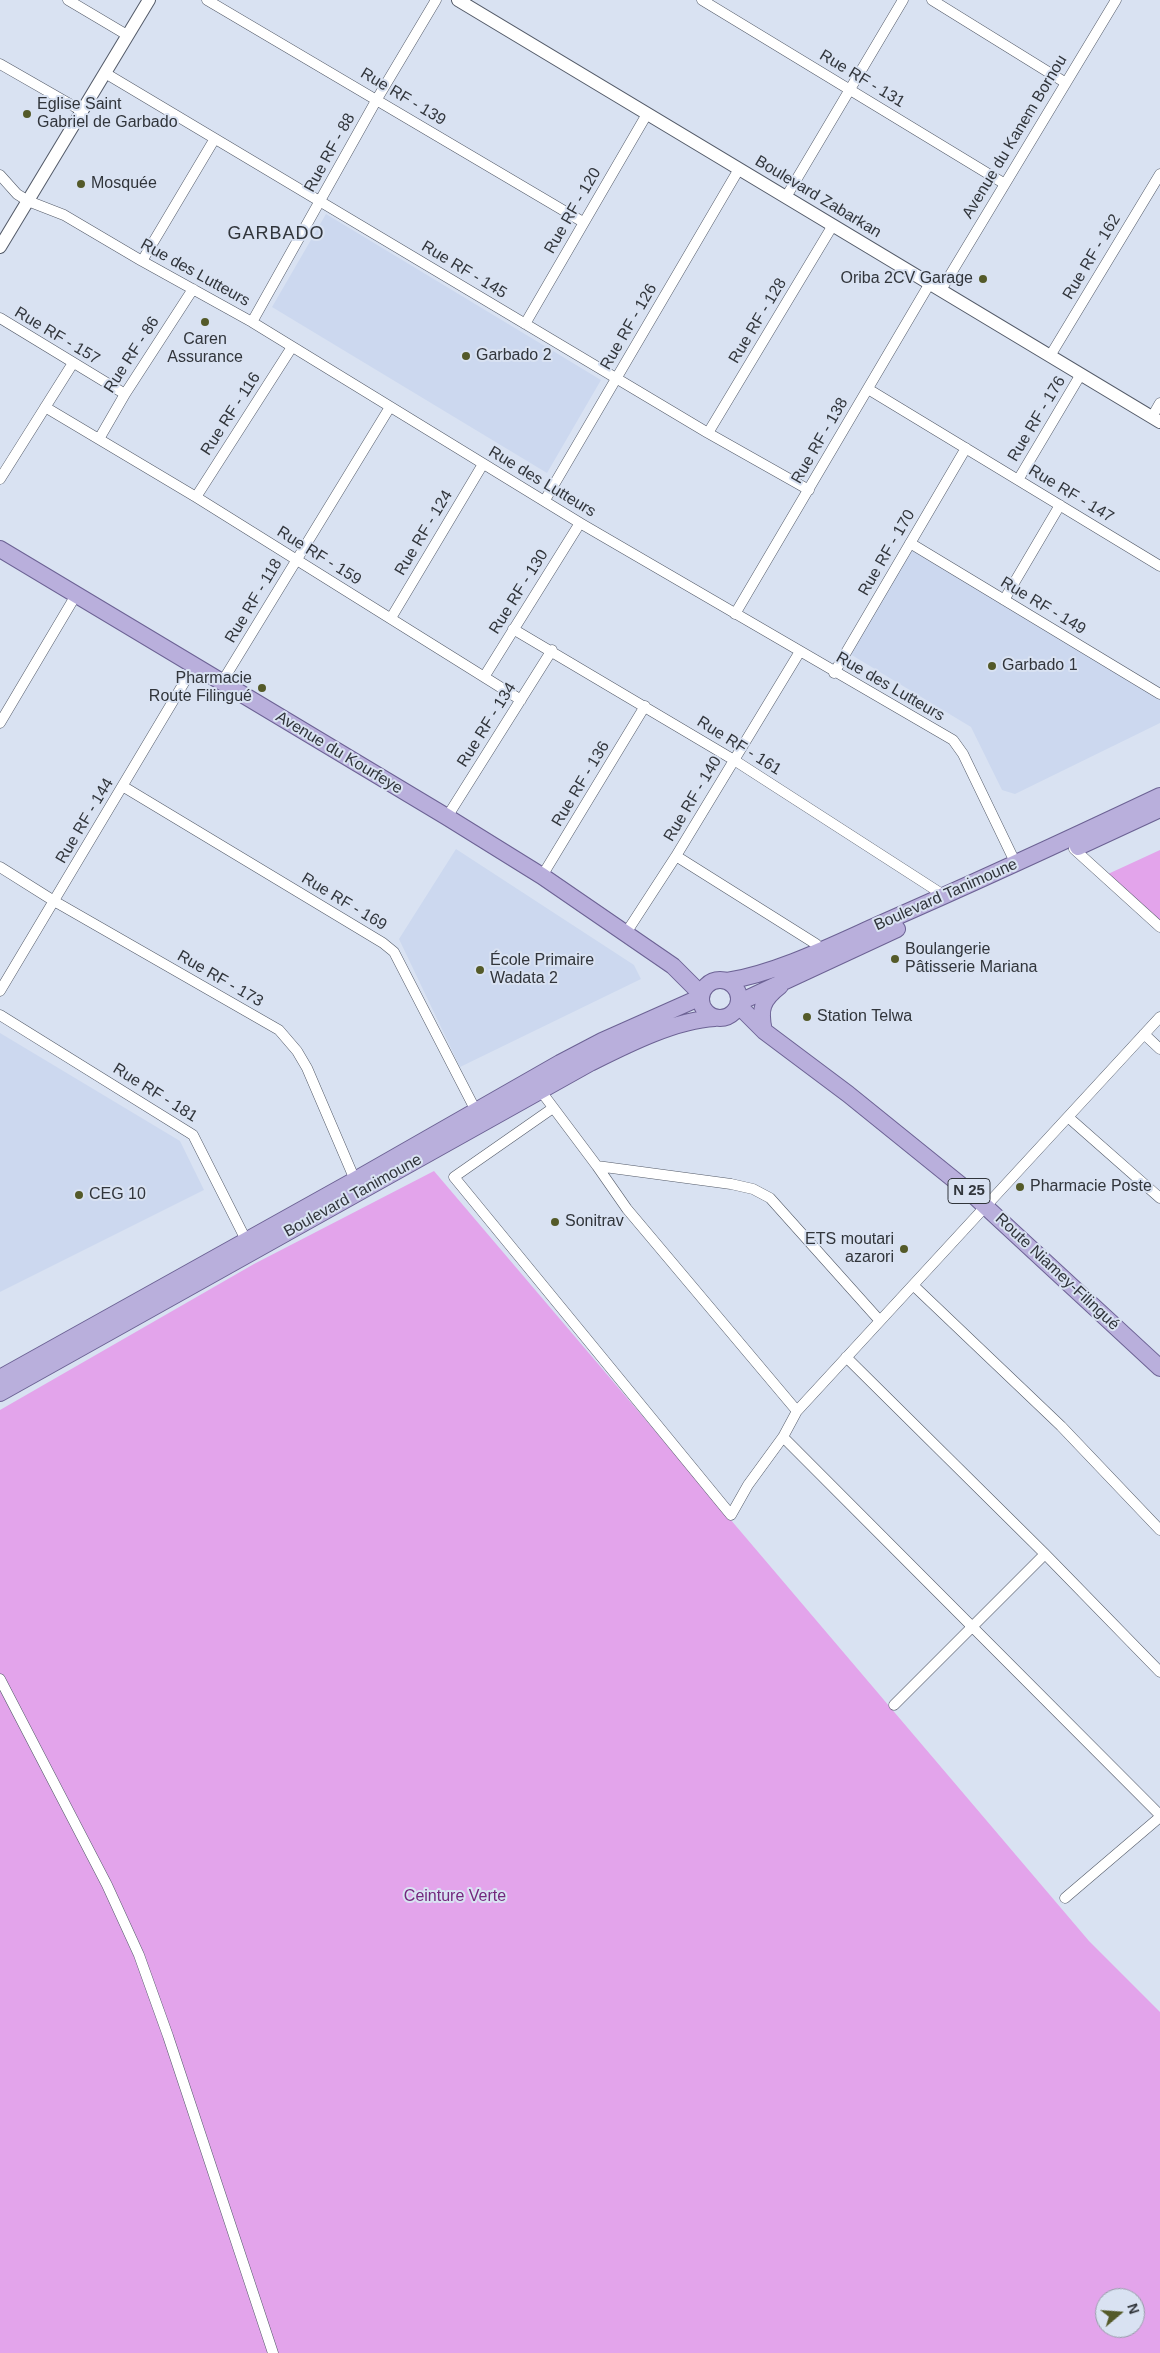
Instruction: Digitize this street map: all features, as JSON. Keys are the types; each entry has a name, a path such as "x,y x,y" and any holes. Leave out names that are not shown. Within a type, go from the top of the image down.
{"main road":[{"name":"Avenue du Kourfeye","path":"0,549 447,816 542,876 672,966 701,996"},
{"name":"Boulevard Tanimoune","path":"721,981 748,978 821,950 946,896 1160,796"},
{"name":"Boulevard Tanimoune","path":"739,1004 790,978 1160,809"},
{"name":"Avenue du Kourfeye","path":"672,966 721,981"},
{"path":"764,1031 760,1015 764,1003 770,994 790,978"},
{"path":"721,981 736,988 739,1004 733,1014 719,1018 704,1010 701,996 707,985 721,981"},
{"name":"Boulevard Tanimoune","path":"0,1378 246,1240 279,1230 355,1180 580,1052 701,996"},
{"name":"Route Niamey-Filingué","path":"739,1004 764,1031 848,1094 986,1206 1160,1368"},
{"name":"Boulevard Tanimoune","path":"0,1393 279,1230 540,1090 640,1040 698,1020 719,1018"},
{"name":"Route Niamey-Filingué","path":"719,1018 764,1031"}],"street":[{"path":"68,0 127,35"},
{"path":"0,247 149,0"},
{"name":"Rue RF - 139","path":"207,0 584,222"},
{"name":"Rue RF - 88","path":"252,322 377,99 436,0"},
{"name":"Boulevard Zabarkan","path":"458,0 1156,419"},
{"name":"Rue RF - 131","path":"702,0 1005,184"},
{"path":"786,196 903,0"},
{"path":"932,0 1066,83"},
{"name":"Avenue du Kanem Bornou","path":"935,287 1005,184 1116,0"},
{"path":"0,64 82,111"},
{"name":"Rue RF - 145","path":"105,74 708,433 809,490"},
{"name":"Rue RF - 120","path":"525,324 647,114"},
{"path":"142,261 214,140"},
{"name":"Rue RF - 126","path":"544,500 739,169"},
{"name":"Rue RF - 162","path":"1050,356 1160,174"},
{"name":"Rue des Lutteurs","path":"0,175 17,194 28,201 64,214 142,261 252,322 580,523 834,673 953,740 959,746 1016,864"},
{"name":"Rue RF - 128","path":"708,433 833,225"},
{"name":"Rue RF - 138","path":"736,614 868,390 935,287"},
{"name":"Rue RF - 86","path":"99,439 124,394 193,289"},
{"name":"Rue RF - 157","path":"0,318 124,394"},
{"name":"Rue RF - 116","path":"196,497 292,347"},
{"path":"0,479 73,363"},
{"name":"Rue RF - 176","path":"1018,480 1081,374"},
{"name":"Rue RF - 147","path":"868,390 1160,566"},
{"path":"1156,419 1160,403"},
{"name":"Rue RF - 159","path":"45,407 297,559 521,700"},
{"name":"Rue RF - 118","path":"222,682 390,407"},
{"name":"Rue RF - 170","path":"834,673 966,448"},
{"name":"Rue RF - 124","path":"391,618 483,464"},
{"path":"1004,600 1060,505"},
{"name":"Rue RF - 130","path":"484,677 580,523"},
{"name":"Rue RF - 149","path":"910,543 1160,694"},
{"path":"2,716 76,595"},
{"name":"Rue RF - 161","path":"513,629 552,650 734,760 946,896"},
{"name":"Rue RF - 134","path":"447,816 552,650"},
{"name":"Rue RF - 140","path":"626,933 676,856 799,652"},
{"name":"Rue RF - 144","path":"0,991 124,787 194,666"},
{"name":"Rue RF - 136","path":"542,876 646,706"},
{"name":"Rue RF - 169","path":"124,787 383,943 394,952 476,1111"},
{"path":"1074,848 1160,927"},
{"path":"676,856 816,944 821,950"},
{"name":"Rue RF - 173","path":"0,867 54,901 279,1030 297,1051 307,1068 355,1180"},
{"name":"Rue RF - 181","path":"0,1015 193,1135 246,1240"},
{"path":"554,1108 454,1177 731,1515 748,1485 783,1437 797,1411 1160,1017"},
{"path":"1144,1034 1160,1049"},
{"path":"540,1090 627,1209 797,1411"},
{"path":"1068,1117 1160,1198"},
{"path":"597,1166 732,1184 761,1192 776,1205 880,1320"},
{"path":"913,1285 1061,1426 1160,1530"},
{"path":"846,1357 1045,1554 1160,1672"},
{"path":"783,1437 1160,1816 1065,1898"},
{"path":"894,1706 1045,1554"},
{"path":"0,1679 107,1885 139,1955 168,2036 272,2353"}],"shaded area":[{"path":"326,214 601,380 547,473 272,307"},
{"path":"912,549 1160,698 1160,723 1015,794 1002,790 971,727 850,654"},
{"name":"École Primaire Wadata 2","path":"456,849 634,965 641,979 460,1067 399,939"},
{"name":"CEG 10","path":"0,1033 180,1141 204,1190 0,1292"}],"green space":[{"path":"1160,850 1160,920 1108,874"},
{"name":"Ceinture Verte","path":"434,1171 1089,1941 1160,2012 1160,2353 0,2353 0,1410 254,1264"}],"place":[{"name":"Eglise Saint Gabriel de Garbado","path":"27,114"},
{"name":"Mosquée","path":"81,184"},
{"name":"Oriba 2CV Garage","path":"983,279"},
{"name":"Caren Assurance","path":"205,322"},
{"name":"Garbado 2","path":"466,356"},
{"name":"Garbado 1","path":"992,666"},
{"name":"Pharmacie Route Filingué","path":"262,688"},
{"name":"Boulangerie Pâtisserie Mariana","path":"895,959"},
{"name":"École Primaire Wadata 2","path":"480,970"},
{"name":"Station Telwa","path":"807,1017"},
{"name":"Pharmacie Poste","path":"1020,1187"},
{"name":"CEG 10","path":"79,1195"},
{"name":"Sonitrav","path":"555,1222"},
{"name":"ETS moutari azarori","path":"904,1249"}],"district":[{"name":"GARBADO","path":"276,234"}]}
